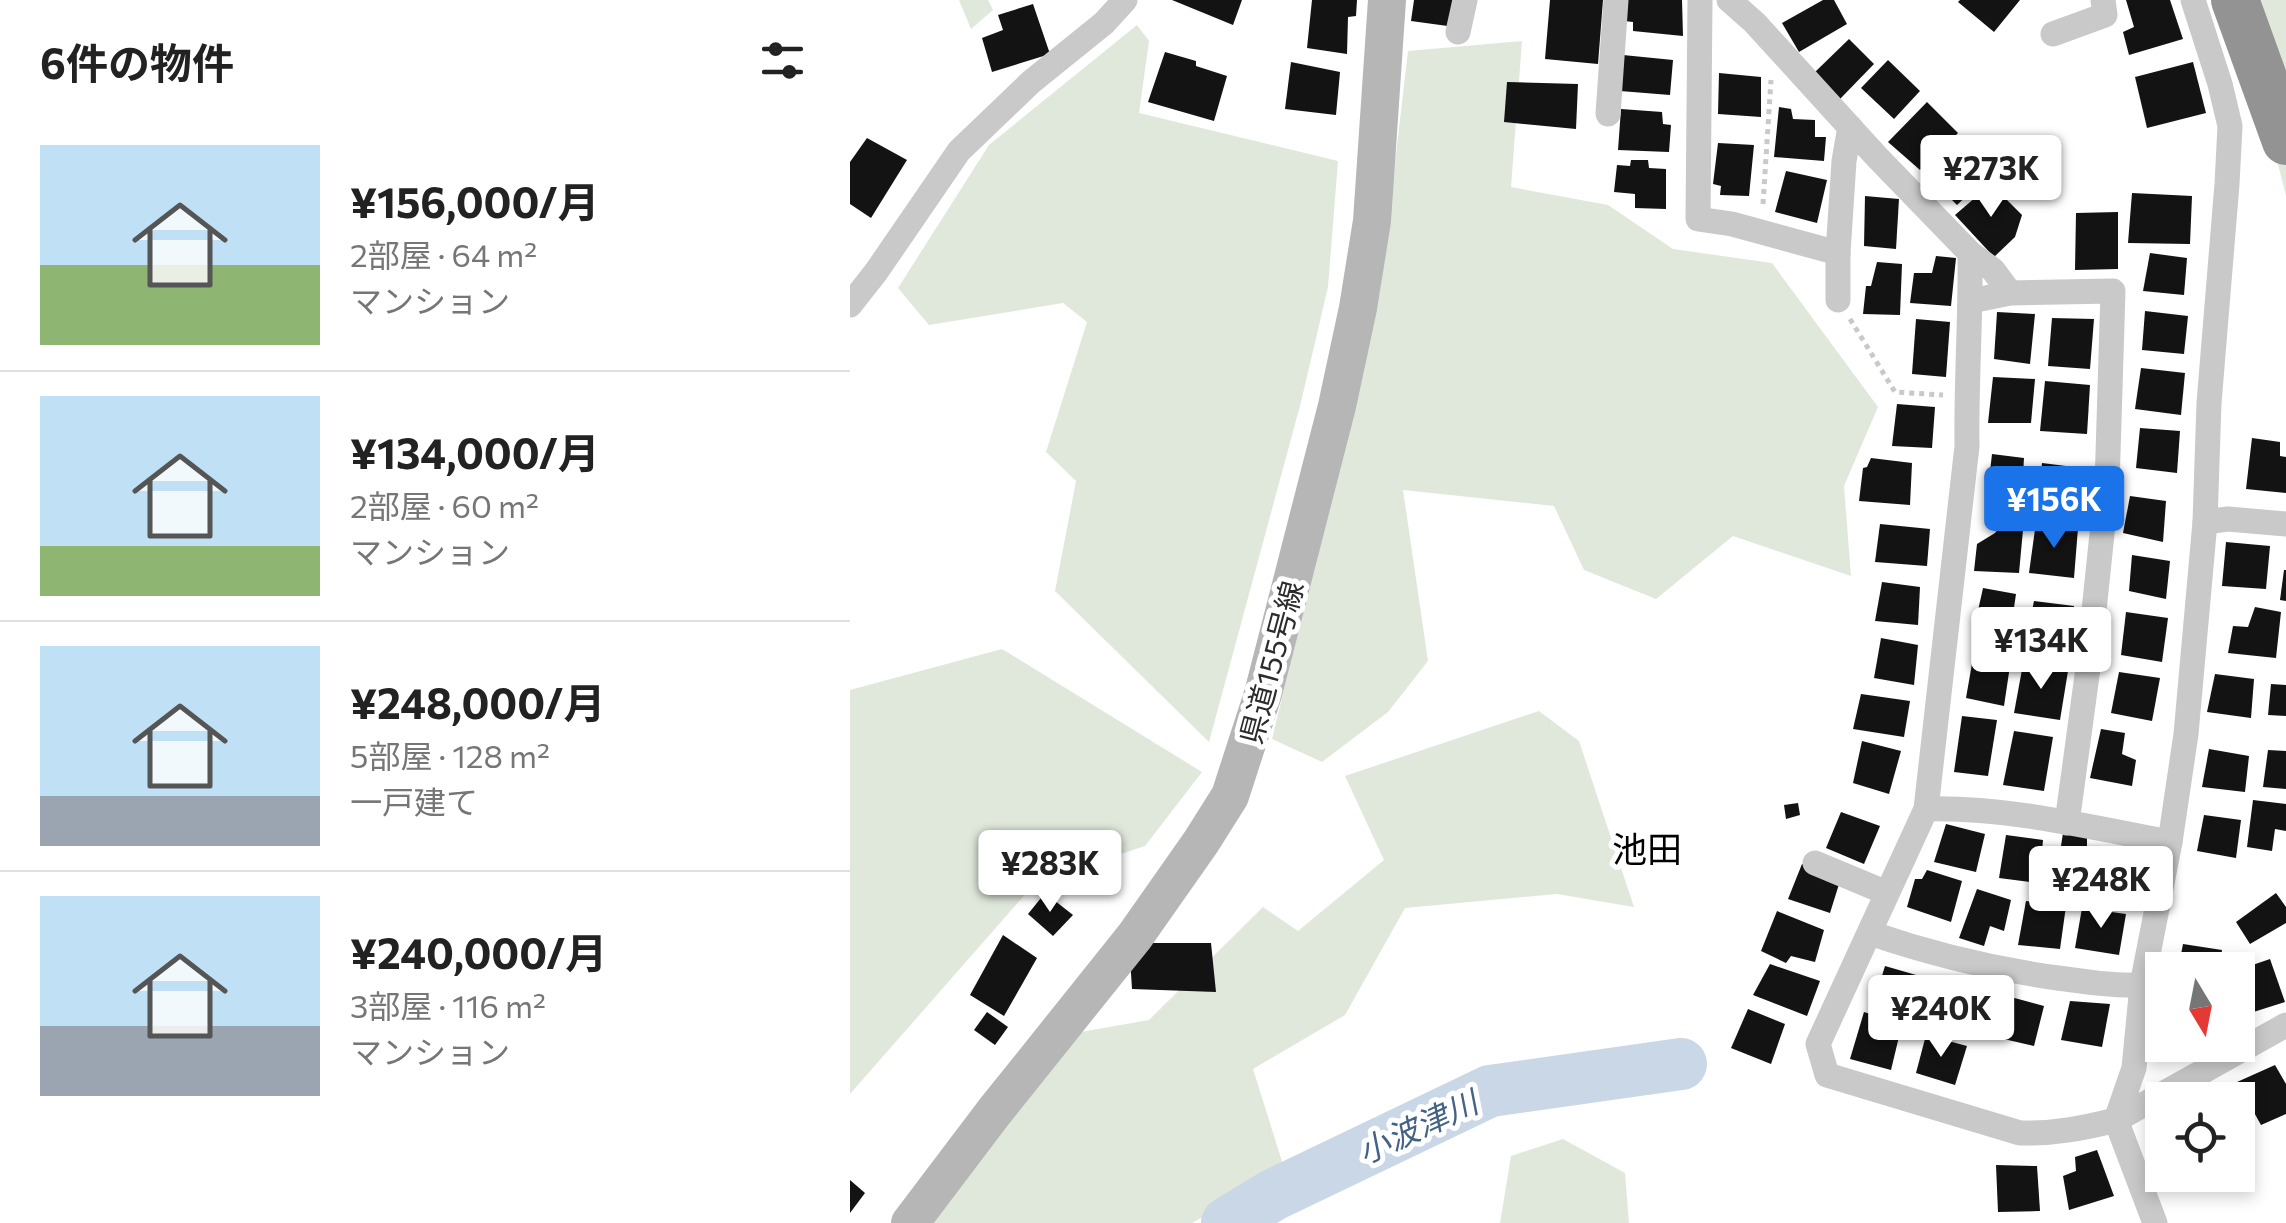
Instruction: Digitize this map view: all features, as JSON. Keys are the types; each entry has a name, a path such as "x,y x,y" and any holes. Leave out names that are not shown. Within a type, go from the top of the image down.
{"highway":[{"path":"2235,0 2286,141"}],"main road":[{"name":"県道155号線","path":"910,1223 1135,936 1230,796 1263,694 1337,406 1358,308 1372,221 1387,0"}],"street":[{"path":"850,304 959,151 1125,0"},
{"path":"1458,32 1465,0"},
{"path":"1608,114 1616,0"},
{"path":"1700,0 1698,219 1732,224 1838,253"},
{"path":"1729,0 1970,253 1994,270 2010,293"},
{"path":"2053,34 2106,16 2103,0"},
{"path":"2156,1223 2116,1120 2134,1068 2142,985 2170,842 2186,734 2205,522 2209,403 2230,126 2193,0"},
{"path":"1838,300 1844,161 1850,127"},
{"path":"1843,192 1890,170"},
{"path":"1970,253 1967,446 1926,809 1818,1044 1827,1075 2020,1132 2050,1134 2116,1120 2286,1026"},
{"path":"1971,301 2010,293 2113,291 2107,486 2067,822"},
{"path":"2205,522 2228,519 2286,524"},
{"path":"1926,809 1968,808 2170,842"},
{"path":"1815,863 1887,892"},
{"path":"1870,933 2013,972 2117,986 2142,985"}],"path":[{"path":"1761,232 1773,42"},
{"path":"1838,300 1895,392 1966,396"}],"shaded area":[{"path":"959,0 988,0 993,10 971,29"},
{"path":"2220,0 2286,0 2286,196 2279,168"},
{"path":"1137,25 1149,41 1139,113 1338,161 1328,287 1209,742 1055,591 1076,481 1046,452 1087,322 1063,303 929,325 898,288 989,145"},
{"path":"1522,41 1511,187 1608,205 1673,249 1772,263 1878,407 1844,486 1851,576 1733,536 1656,599 1584,570 1554,506 1403,490 1428,661 1388,712 1322,762 1272,739 1380,291 1408,51"},
{"path":"1002,649 1202,772 1145,846 1036,882 850,1094 850,690"},
{"path":"1539,711 1579,741 1634,907 1557,894 1405,908 1345,1015 1253,1069 1285,1171 1192,1223 933,1223 1075,1033 1149,1020 1263,907 1298,931 1384,860 1345,776"},
{"path":"1563,1139 1625,1173 1629,1223 1500,1223 1511,1156"}],"building":[{"path":"1172,0 1242,0 1233,25"},
{"path":"1312,0 1357,0 1356,16 1348,17 1347,54 1307,48"},
{"path":"1414,0 1458,0 1455,27 1411,21"},
{"path":"1550,0 1603,0 1598,64 1545,59"},
{"path":"1624,0 1682,0 1683,36 1633,31 1633,22 1624,21"},
{"path":"1823,0 1834,0 1847,24 1799,52 1782,23"},
{"path":"1960,0 2020,0 1994,32"},
{"path":"2126,0 2170,0 2183,39 2129,55 2123,32 2134,27"},
{"path":"1033,4 1050,54 992,72 982,38 1003,30 998,15"},
{"path":"1849,39 1874,64 1840,99 1814,73"},
{"path":"1165,52 1227,76 1214,121 1148,102"},
{"path":"1623,55 1673,60 1670,95 1620,91"},
{"path":"1888,60 1920,91 1894,119 1861,88"},
{"path":"1291,62 1340,72 1336,115 1285,109"},
{"path":"2193,62 2206,113 2147,128 2135,77"},
{"path":"1719,73 1761,77 1761,117 1718,114"},
{"path":"1507,82 1578,84 1576,129 1504,122"},
{"path":"1927,102 1958,133 1920,170 1888,142"},
{"path":"1779,107 1791,109 1793,119 1815,120 1815,137 1826,137 1824,161 1774,157"},
{"path":"1621,109 1662,112 1663,124 1671,125 1669,152 1618,150"},
{"path":"867,138 907,160 871,218 850,204 850,162"},
{"path":"1962,142 1990,174 1957,205 1926,174"},
{"path":"1718,143 1754,145 1749,196 1720,195 1721,186 1713,184"},
{"path":"1631,160 1648,160 1649,168 1666,169 1666,209 1635,208 1635,194 1614,192 1617,165 1630,166"},
{"path":"1786,171 1827,180 1817,223 1775,212"},
{"path":"1991,184 2022,215 2015,237 1994,257 1955,215"},
{"path":"2132,193 2192,196 2190,244 2128,243"},
{"path":"1865,196 1899,199 1896,249 1864,246"},
{"path":"2118,212 2118,269 2075,270 2076,213"},
{"path":"2150,253 2187,258 2184,295 2143,291"},
{"path":"1936,256 1956,258 1951,306 1910,303 1914,273 1932,273"},
{"path":"1877,262 1902,264 1900,315 1863,314 1866,286 1871,286"},
{"path":"2145,311 2188,316 2184,354 2142,350"},
{"path":"1997,312 2035,314 2030,364 1994,359"},
{"path":"2052,318 2094,319 2090,369 2048,366"},
{"path":"1916,319 1950,322 1946,377 1912,374"},
{"path":"2141,368 2185,373 2181,415 2135,409"},
{"path":"1993,377 2035,379 2031,423 1988,423"},
{"path":"2045,381 2090,385 2087,434 2040,431"},
{"path":"1897,404 1935,407 1932,448 1892,446"},
{"path":"2140,428 2180,431 2177,473 2136,468"},
{"path":"2252,438 2280,442 2280,456 2286,457 2286,493 2246,489"},
{"path":"1992,454 2024,458 2021,511 1986,508"},
{"path":"1871,458 1912,463 1910,505 1859,501 1863,468"},
{"path":"2042,463 2082,468 2078,513 2037,508"},
{"path":"2130,496 2166,501 2163,542 2123,533"},
{"path":"2036,522 2078,528 2074,578 2029,573"},
{"path":"1880,524 1930,529 1927,566 1875,562"},
{"path":"1999,528 2023,530 2019,573 1974,571 1977,544"},
{"path":"2226,542 2270,546 2266,589 2222,586"},
{"path":"2132,555 2170,561 2166,599 2129,591"},
{"path":"2286,570 2286,601 2280,600"},
{"path":"1882,582 1920,587 1918,625 1875,621"},
{"path":"1983,588 2016,594 2009,642 1984,638 1985,619 1977,615"},
{"path":"2034,601 2074,606 2069,652 2025,645"},
{"path":"2255,607 2281,612 2276,658 2228,653 2233,626 2248,627"},
{"path":"2126,612 2168,618 2162,662 2121,655"},
{"path":"1881,638 1918,645 1914,685 1874,678"},
{"path":"1974,652 2011,659 2004,706 1966,698"},
{"path":"2023,664 2068,671 2060,720 2014,713"},
{"path":"2119,672 2160,678 2152,721 2111,713"},
{"path":"2215,674 2254,679 2251,718 2207,712"},
{"path":"2271,684 2286,685 2286,716 2268,715"},
{"path":"1861,694 1910,701 1904,737 1853,729"},
{"path":"1962,716 1997,720 1988,776 1954,772"},
{"path":"2101,729 2125,733 2122,754 2136,760 2132,786 2090,778"},
{"path":"2014,731 2053,737 2044,791 2003,785"},
{"path":"1862,741 1901,751 1889,794 1853,783"},
{"path":"2209,749 2249,756 2245,792 2202,787"},
{"path":"2268,750 2286,751 2286,789 2263,787"},
{"path":"2253,800 2286,804 2286,831 2275,829 2272,851 2247,847"},
{"path":"1798,803 1800,815 1786,819 1784,805"},
{"path":"1841,812 1880,826 1864,864 1826,848"},
{"path":"2204,815 2241,820 2236,858 2197,851"},
{"path":"1946,824 1985,834 1976,872 1934,862"},
{"path":"2063,833 2087,836 2087,856 2116,862 2110,894 2055,885"},
{"path":"2006,835 2043,840 2039,883 1999,878"},
{"path":"1802,864 1840,881 1830,913 1788,899"},
{"path":"1927,870 1962,881 1951,922 1907,907 1915,879 1922,879"},
{"path":"1977,889 2011,900 2004,931 1990,926 1984,946 1959,938"},
{"path":"1045,893 1073,915 1053,936 1028,914"},
{"path":"2276,893 2286,907 2286,923 2250,944 2236,922"},
{"path":"2026,901 2066,906 2060,949 2018,945"},
{"path":"2082,908 2126,914 2119,955 2075,948"},
{"path":"1777,911 1824,930 1815,962 1791,956 1786,963 1761,951"},
{"path":"1003,935 1037,958 1004,1016 970,995"},
{"path":"1145,943 1211,943 1216,992 1132,989 1130,958"},
{"path":"2183,944 2222,950 2222,952 2181,952"},
{"path":"2270,959 2285,1002 2255,1012 2255,964"},
{"path":"1770,964 1820,981 1807,1016 1753,995"},
{"path":"1885,966 1923,977 1910,1015 1873,1005"},
{"path":"1962,975 1981,980 1968,1028 1930,1017 1939,988 1957,992"},
{"path":"2007,996 2044,1006 2034,1046 1995,1037"},
{"path":"2070,1001 2110,1004 2102,1047 2061,1040"},
{"path":"1748,1009 1785,1024 1771,1064 1731,1048"},
{"path":"987,1012 1008,1027 995,1045 974,1030"},
{"path":"1864,1012 1902,1024 1891,1070 1850,1059"},
{"path":"1926,1035 1967,1046 1955,1085 1916,1073"},
{"path":"2275,1065 2286,1084 2286,1114 2261,1125 2255,1114 2255,1082 2237,1082"},
{"path":"2097,1150 2114,1196 2069,1210 2063,1176 2076,1171 2075,1157"},
{"path":"1996,1165 2037,1166 2040,1211 1998,1212"},
{"path":"850,1180 865,1193 850,1213"}],"waterway":[{"name":"小波津川","path":"1227,1223 1273,1195 1490,1091 1681,1064"}],"district":[{"name":"池田","path":"1647,847"}]}
